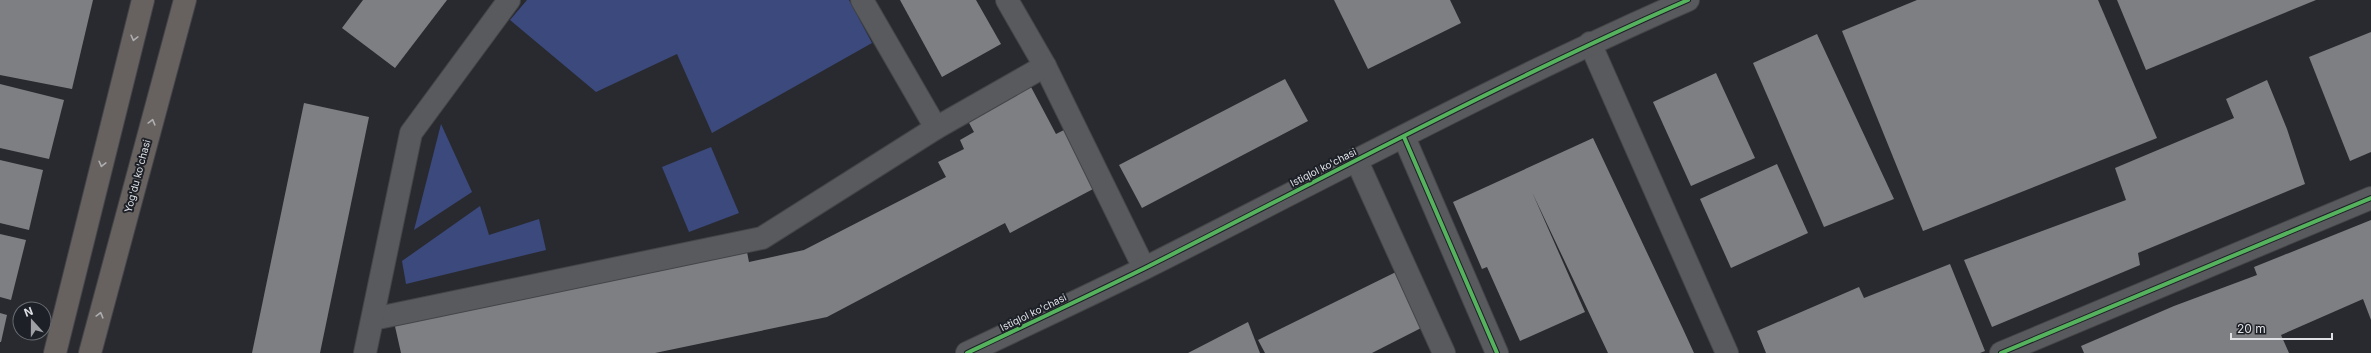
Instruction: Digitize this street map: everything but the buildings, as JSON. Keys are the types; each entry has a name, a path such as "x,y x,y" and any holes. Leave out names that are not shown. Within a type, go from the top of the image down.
{"main road":[{"path":"56,353 143,0"},
{"name":"Yog'du ko'chasi","path":"90,353 185,0"}],"street":[{"path":"365,353 411,133 509,0"},
{"path":"862,0 936,128"},
{"path":"1007,0 1045,66 1144,268"},
{"name":"Istiqlol ko'chasi","path":"967,353 1144,268 1356,159 1404,137 1590,43 1688,0"},
{"path":"1590,43 1727,353"},
{"path":"372,319 762,238 936,128 1045,66"},
{"path":"1404,137 1497,353"},
{"path":"1356,159 1444,353"},
{"path":"2000,353 2371,198"}],"shaded area":[{"path":"527,0 849,0 872,43 712,133 677,54 596,92 510,20"},
{"path":"441,124 472,192 414,230"},
{"path":"711,147 739,213 689,232 662,167"},
{"path":"480,206 489,235 539,219 546,250 406,284 402,261"}],"cycle path":[{"path":"967,353 1145,268 1483,96 1688,0"},
{"path":"1404,137 1497,353"},
{"path":"2001,353 2371,198"}]}
